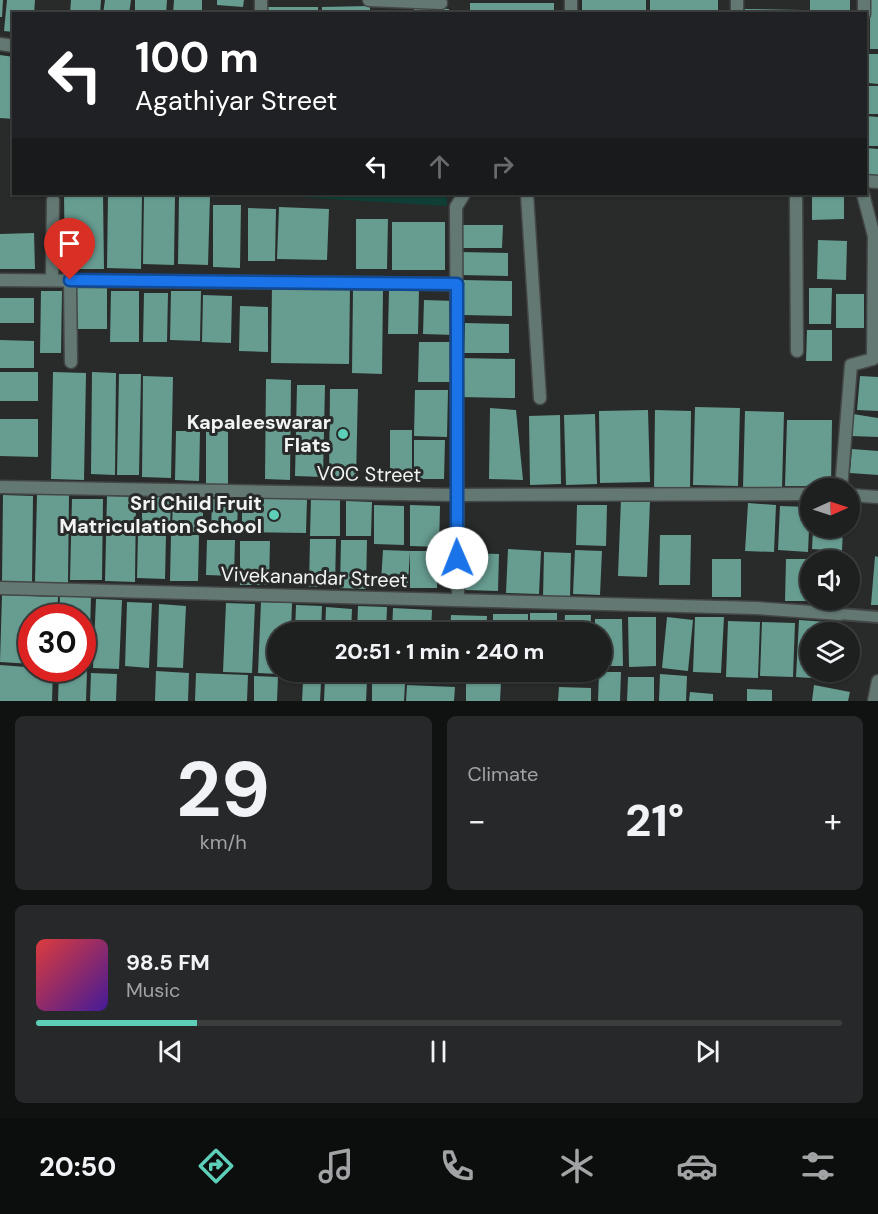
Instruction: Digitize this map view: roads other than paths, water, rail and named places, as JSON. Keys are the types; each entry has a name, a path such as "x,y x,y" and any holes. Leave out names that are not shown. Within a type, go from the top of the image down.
{"street":[{"path":"369,0 441,3"},
{"path":"458,600 456,207 463,195"},
{"path":"527,195 540,398"},
{"path":"796,195 797,351"},
{"path":"842,478 851,365 873,359 874,236 863,195"},
{"path":"52,280 53,200"},
{"path":"0,280 457,284"},
{"path":"70,280 71,362"},
{"name":"VOC Street","path":"0,488 456,495 800,494"},
{"path":"860,495 878,496"},
{"name":"Vivekanandar Street","path":"0,588 756,608 840,614"}],"lane":[{"name":"Vivekanandar Street","path":"840,614 878,617"}],"place":[{"name":"Kapaleeswarar Flats","path":"343,434"},
{"name":"Sri Child Fruit Matriculation School","path":"274,515"}]}
